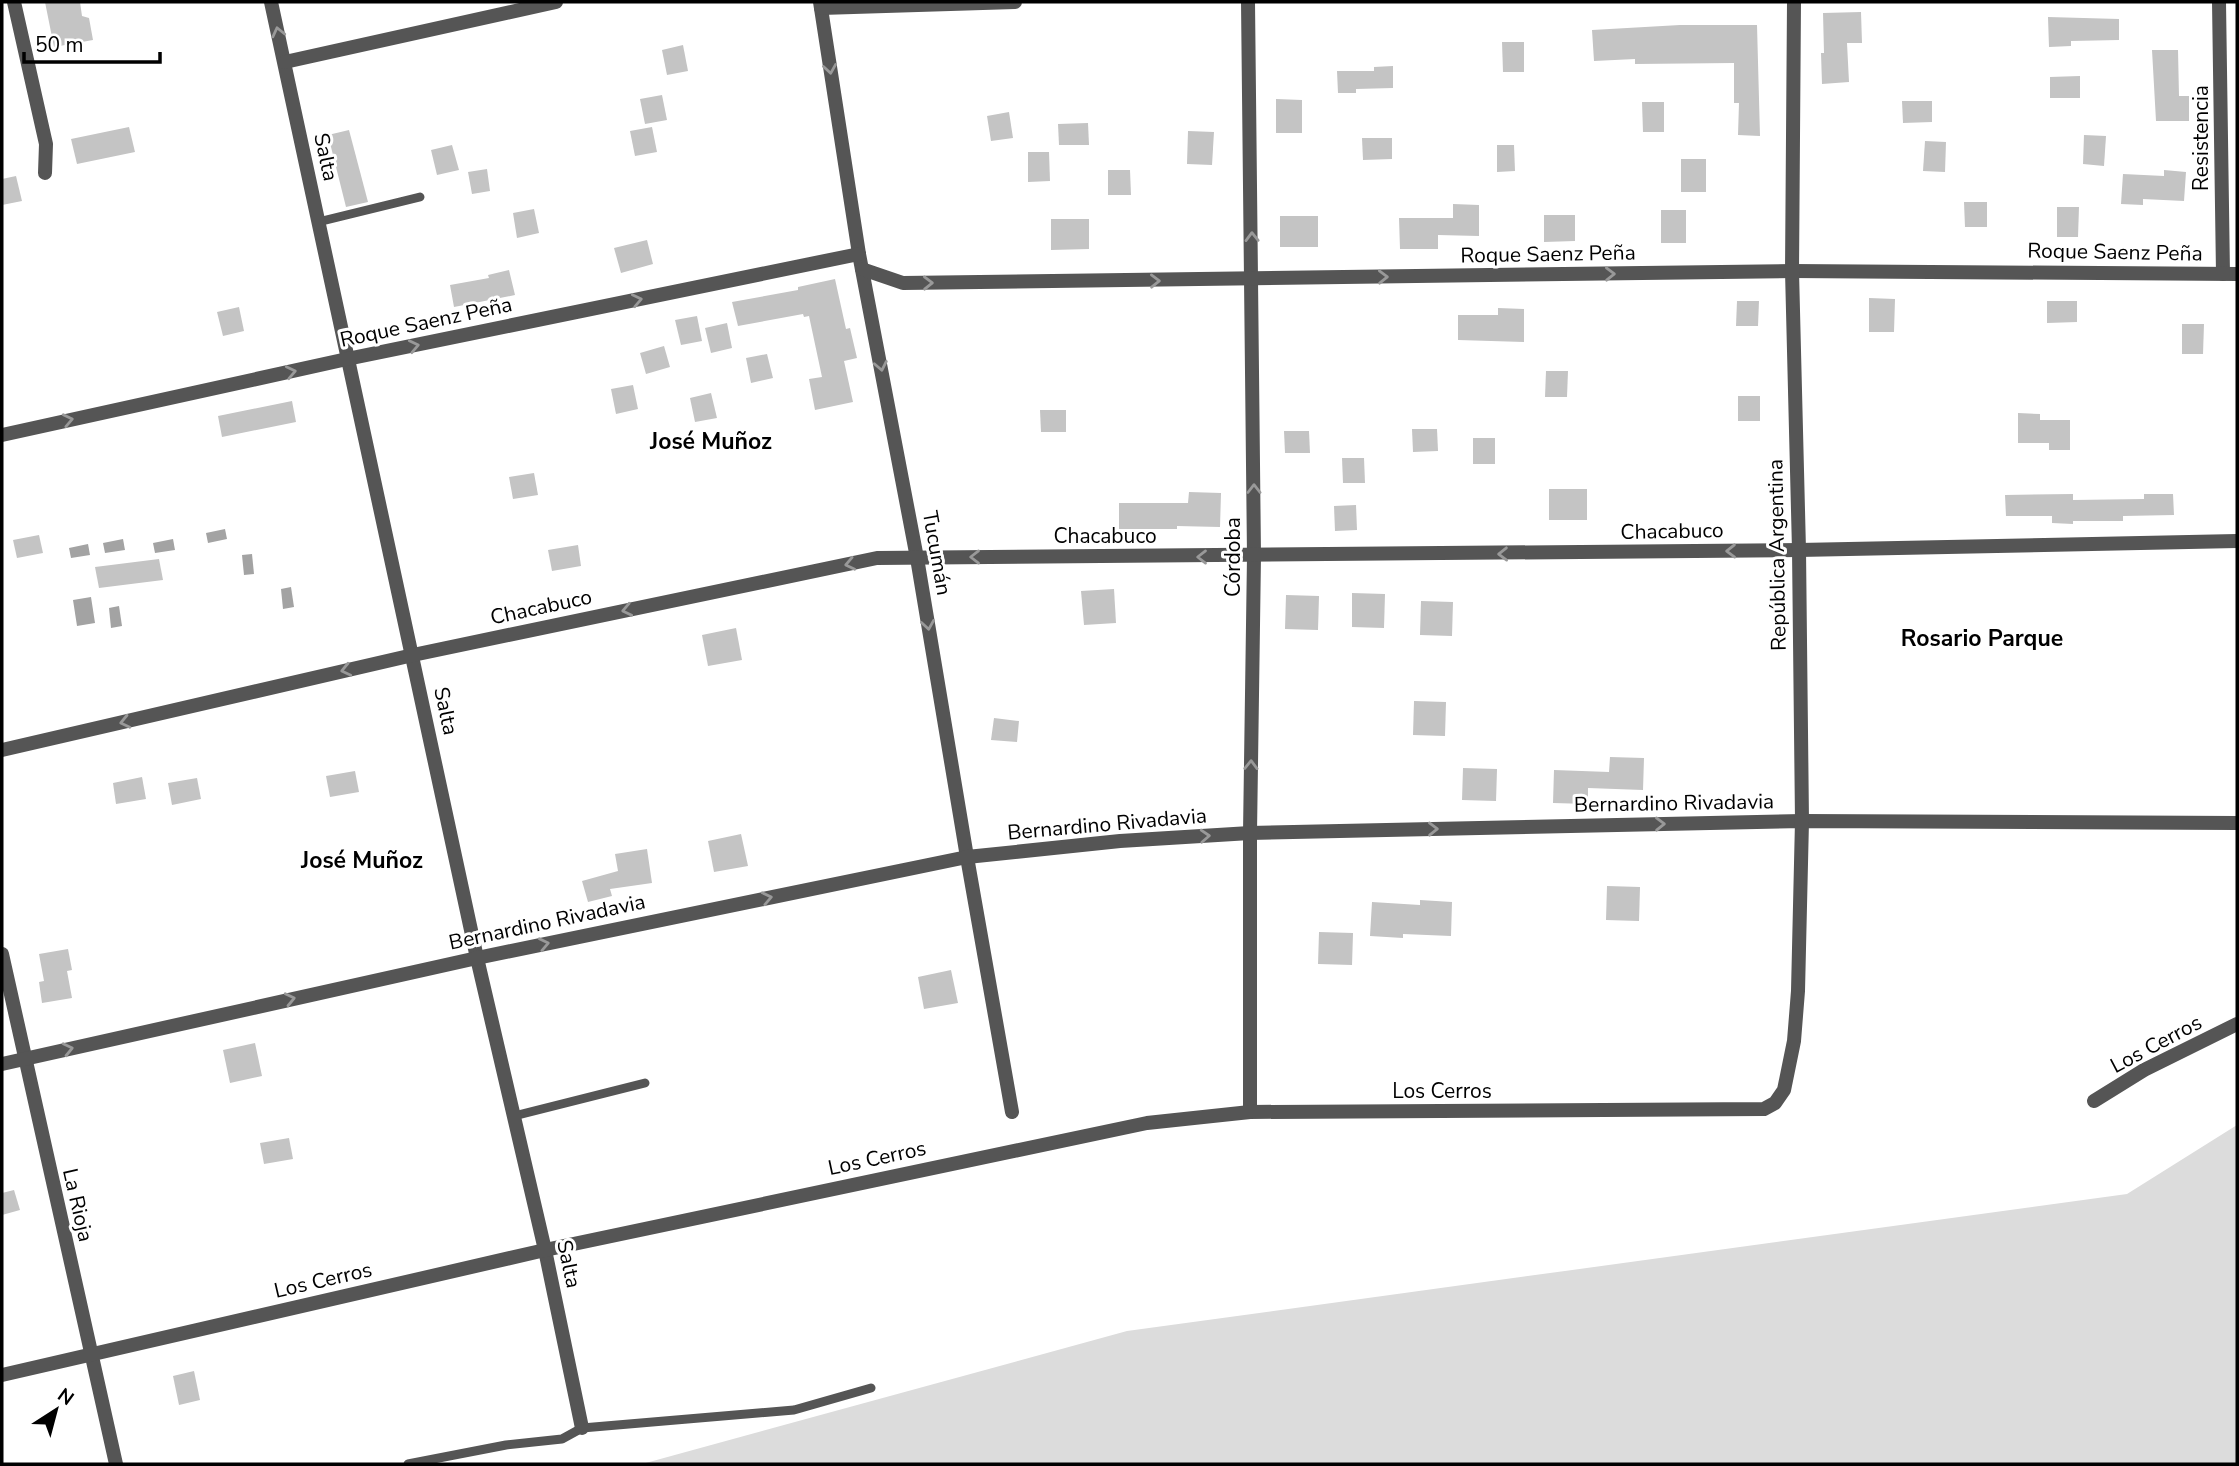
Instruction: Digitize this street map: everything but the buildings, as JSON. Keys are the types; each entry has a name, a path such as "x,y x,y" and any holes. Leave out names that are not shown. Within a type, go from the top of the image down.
{"street":[{"path":"15,2 46,144 45,173"},
{"name":"Salta","path":"271,2 477,958 545,1250 582,1429"},
{"path":"285,62 528,5 556,2"},
{"path":"820,5 1015,2"},
{"name":"Córdoba","path":"1248,2 1254,556 1250,1112"},
{"name":"República Argentina","path":"1775,1103 1784,1090 1794,1041 1798,991 1802,821 1792,271 1794,2"},
{"name":"Resistencia","path":"2219,2 2230,274"},
{"name":"Tucumán","path":"820,5 859,254 918,558 1012,1112"},
{"path":"2221,67 2237,66"},
{"name":"Roque Saenz Peña","path":"2,435 347,359 859,254"},
{"name":"Roque Saenz Peña","path":"862,269 903,283 1792,271 2230,274"},
{"name":"Chacabuco","path":"2,750 413,655 877,558 1799,550 2233,542 2237,555"},
{"name":"Bernardino Rivadavia","path":"2,1064 477,958 967,857 1121,841 1250,833 1802,821 2237,823"},
{"name":"La Rioja","path":"2,954 116,1464"},
{"name":"Los Cerros","path":"2094,1101 2144,1070 2237,1024"},
{"name":"Los Cerros","path":"2,1375 545,1250 1147,1123 1250,1112 1764,1109 1775,1103"}],"lane":[{"path":"318,222 420,197"},
{"path":"514,1116 645,1083"},
{"path":"408,1464 506,1445 562,1439 582,1429 794,1410 871,1388"}],"shaded area":[{"path":"225,529 227,539 208,543 206,533"},
{"path":"123,539 125,550 105,553 103,543"},
{"path":"173,539 175,550 155,553 153,543"},
{"path":"88,544 90,555 71,558 69,548"},
{"path":"252,554 254,574 244,575 242,555"},
{"path":"291,587 294,607 283,609 281,589"},
{"path":"91,597 95,623 77,626 73,600"},
{"path":"119,606 122,626 111,628 109,608"},
{"path":"2237,1125 2237,1464 642,1464 1127,1331 2127,1194"}],"district":[{"name":"José Muñoz","path":"711,441"},
{"name":"Rosario Parque","path":"1982,638"},
{"name":"José Muñoz","path":"362,860"}]}
